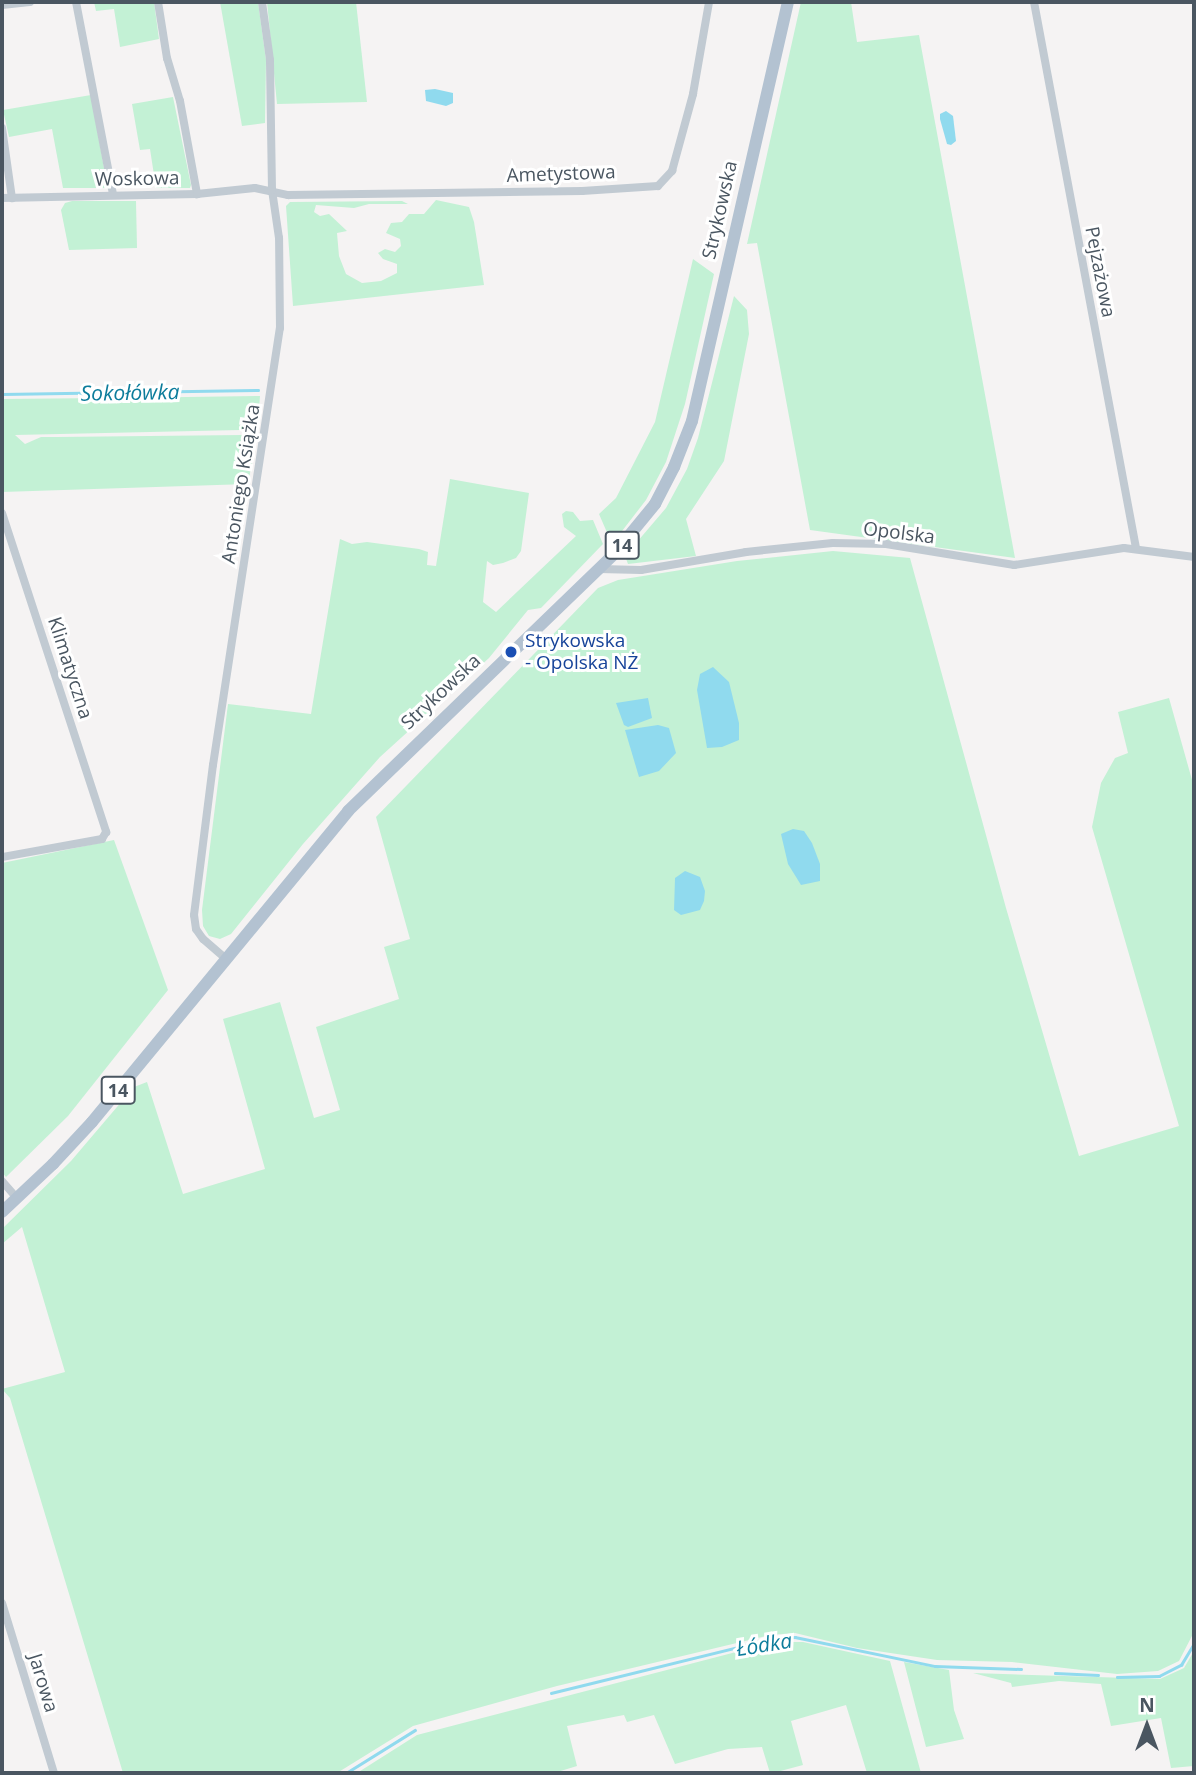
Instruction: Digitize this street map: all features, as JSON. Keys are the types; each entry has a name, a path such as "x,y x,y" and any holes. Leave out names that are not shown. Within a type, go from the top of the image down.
{"main road":[{"name":"Strykowska","path":"2,1212 92,1122 310,853 373,784 599,569 628,540 655,504 686,437 788,2"}],"street":[{"path":"2,5 30,2"},
{"path":"76,2 113,194"},
{"path":"158,2 167,58 179,96 197,194"},
{"name":"Antoniego Książka","path":"225,958 203,939 196,929 194,915 213,765 280,328 279,238 272,190 270,60 262,2"},
{"name":"Ametystowa","path":"272,190 288,195 582,191 659,186 672,171 693,94 709,2"},
{"name":"Pejzażowa","path":"1034,2 1136,548"},
{"path":"2,128 12,198"},
{"name":"Woskowa","path":"2,198 197,194 255,188 272,190"},
{"name":"Klimatyczna","path":"2,513 106,835 102,839 2,857"},
{"name":"Opolska","path":"599,569 641,570 746,552 833,543 886,544 1014,565 1136,548 1194,557"},
{"path":"2,1181 17,1198"},
{"name":"Jarowa","path":"2,1602 54,1773"}],"green space":[{"path":"94,2 154,2 159,39 120,47 114,9 96,11"},
{"path":"220,2 258,2 266,60 265,123 242,126"},
{"path":"267,2 356,2 367,102 277,104"},
{"path":"801,2 851,2 857,42 919,35 1015,558 810,530 757,243 747,244"},
{"path":"91,95 107,185 106,188 63,188 52,129 9,137 3,110"},
{"path":"173,97 191,185 190,188 156,188 150,149 140,150 132,104"},
{"path":"436,200 469,207 484,285 293,306 286,206 290,202 402,201 408,204 369,204 354,208 316,205 314,212 320,216 329,214 347,231 337,233 339,256 346,274 362,283 381,281 397,273 397,264 383,259 378,253 385,249 395,252 401,246 400,239 386,233 391,223 402,222 409,214 424,214"},
{"path":"136,201 137,248 69,250 61,210 65,203"},
{"path":"693,259 714,274 685,404 666,462 646,500 612,544 599,514 616,498 655,422"},
{"path":"734,296 747,310 749,334 724,461 686,519 696,556 628,564 625,556 666,508 687,469 698,438"},
{"path":"260,396 258,422 240,430 15,435 25,444 41,437 247,436 254,451 248,484 2,492 2,399 103,398 105,401 118,398"},
{"path":"450,479 529,493 521,551 516,558 503,563 493,565 487,561 483,602 496,612 576,536 564,527 562,514 566,511 573,512 580,521 593,520 603,544 541,608 528,610 489,658 380,757 303,844 231,934 220,939 209,936 203,926 202,910 228,704 311,714 340,539 352,544 367,542 419,549 428,552 427,565 436,566"},
{"path":"833,551 910,558 1006,908 1079,1156 1179,1126 1092,827 1101,783 1115,758 1128,753 1118,712 1169,698 1194,787 1194,1632 1179,1661 1158,1671 1117,1674 1012,1662 937,1660 857,1648 795,1633 770,1635 557,1686 413,1726 337,1773 123,1773 10,1398 2,1389 65,1372 22,1227 2,1244 2,1229 71,1161 134,1087 147,1082 183,1194 265,1169 223,1019 280,1002 314,1118 340,1110 316,1027 399,999 384,947 410,939 376,817 598,588 618,580 737,561"},
{"path":"114,840 168,990 68,1116 6,1177 2,1172 2,863"},
{"path":"775,1642 803,1642 890,1661 921,1773 867,1773 846,1705 791,1721 803,1765 773,1773 770,1773 762,1747 728,1749 675,1764 654,1715 627,1722 624,1715 567,1726 577,1766 554,1773 357,1773 417,1735"},
{"path":"1194,1651 1194,1766 1171,1768 1161,1718 1111,1726 1101,1684 1059,1681 1012,1687 1011,1683 973,1673 1160,1679 1184,1668"},
{"path":"904,1662 949,1670 954,1710 964,1739 926,1747"}],"water":[{"path":"425,90 453,93 453,103 446,106 426,101"},
{"path":"946,111 953,116 956,141 951,145 947,144 940,119 940,114"},
{"path":"713,667 729,682 739,723 739,740 722,747 707,748 697,690 700,674"},
{"path":"648,698 652,718 628,727 624,725 616,703"},
{"path":"658,725 669,728 676,753 659,771 639,777 625,730"},
{"path":"793,829 804,831 812,843 820,864 820,881 801,885 788,864 781,834"},
{"path":"685,871 700,877 705,891 700,910 681,915 674,910 675,878"}],"waterway":[{"name":"Sokołówka","path":"2,394 258,390"},
{"name":"Łódka","path":"551,1693 775,1638 795,1637 935,1666 1021,1669"},
{"name":"Łódka","path":"1117,1677 1159,1676 1181,1665 1194,1643"},
{"name":"Łódka","path":"1055,1673 1098,1675"},
{"name":"Łódka","path":"346,1773 415,1730"}],"place":[{"name":"Strykowska - Opolska NŻ","path":"511,652"}]}
